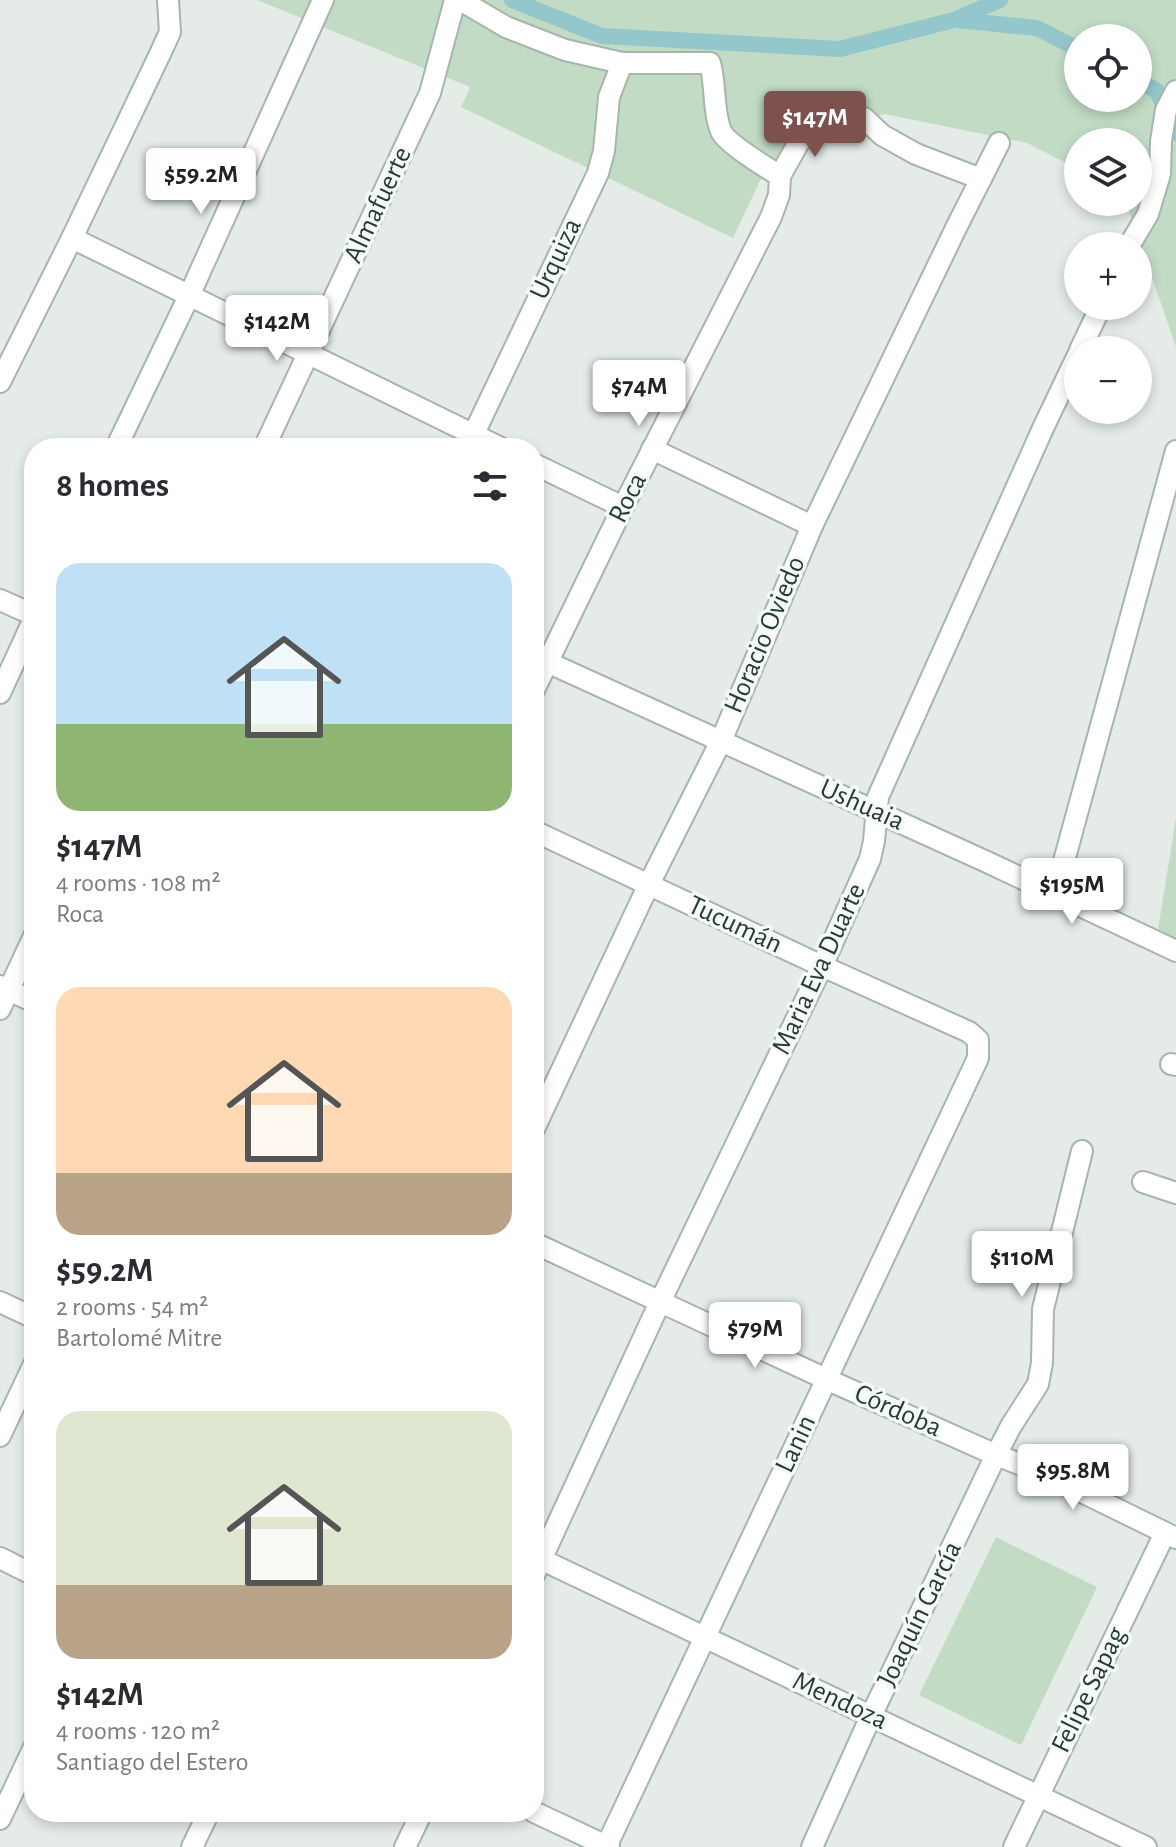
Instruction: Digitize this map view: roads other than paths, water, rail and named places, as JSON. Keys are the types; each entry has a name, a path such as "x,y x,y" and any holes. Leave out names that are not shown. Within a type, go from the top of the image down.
{"street":[{"path":"0,382 170,32 168,0"},
{"path":"121,438 189,296 323,0"},
{"path":"458,0 506,27 565,50 622,63 710,63 722,134 780,176"},
{"name":"Almafuerte","path":"269,438 430,93 458,0"},
{"name":"Urquiza","path":"471,438 598,173 604,151 609,97 622,63"},
{"path":"1137,232 1148,214 1160,174 1166,110 1176,91"},
{"name":"Roca","path":"544,668 771,217 779,195 780,176 803,135 818,118 864,118 882,135 916,154 981,179"},
{"name":"Horacio Oviedo","path":"544,1108 649,884 721,741 812,526 999,143"},
{"path":"72,238 309,355 464,438"},
{"name":"Maria Eva Duarte","path":"544,1546 822,966 870,859 875,811 884,782 1064,385"},
{"path":"652,449 812,526"},
{"path":"1055,894 1176,451"},
{"path":"544,469 623,507"},
{"path":"0,600 24,612"},
{"path":"0,693 24,639"},
{"name":"Ushuaia","path":"547,662 1176,951"},
{"name":"Tucumán","path":"544,836 969,1032 978,1040"},
{"path":"24,955 3,995 24,1000"},
{"name":"Lanin","path":"607,1847 978,1058 978,1040"},
{"name":"Joaquín García","path":"812,1847 996,1455 1038,1384 1042,1363 1043,1309 1082,1151"},
{"path":"1143,1182 1176,1193"},
{"name":"Córdoba","path":"544,1248 826,1379 1043,1473 1171,1535"},
{"path":"0,1302 24,1313"},
{"path":"0,1436 24,1385"},
{"name":"Felipe Sapag","path":"1014,1847 1037,1795 1171,1535"},
{"path":"0,1558 24,1570"},
{"name":"Mendoza","path":"544,1567 706,1638 1146,1847"},
{"path":"0,1819 24,1768"},
{"path":"544,1817 607,1847"},
{"path":"192,1847 204,1822"},
{"path":"405,1847 417,1822"}],"waterway":[{"path":"512,0 602,36 840,49 954,20 1000,0"},
{"path":"957,20 1037,28 1064,42"},
{"path":"1152,88 1157,91 1176,133"}]}
